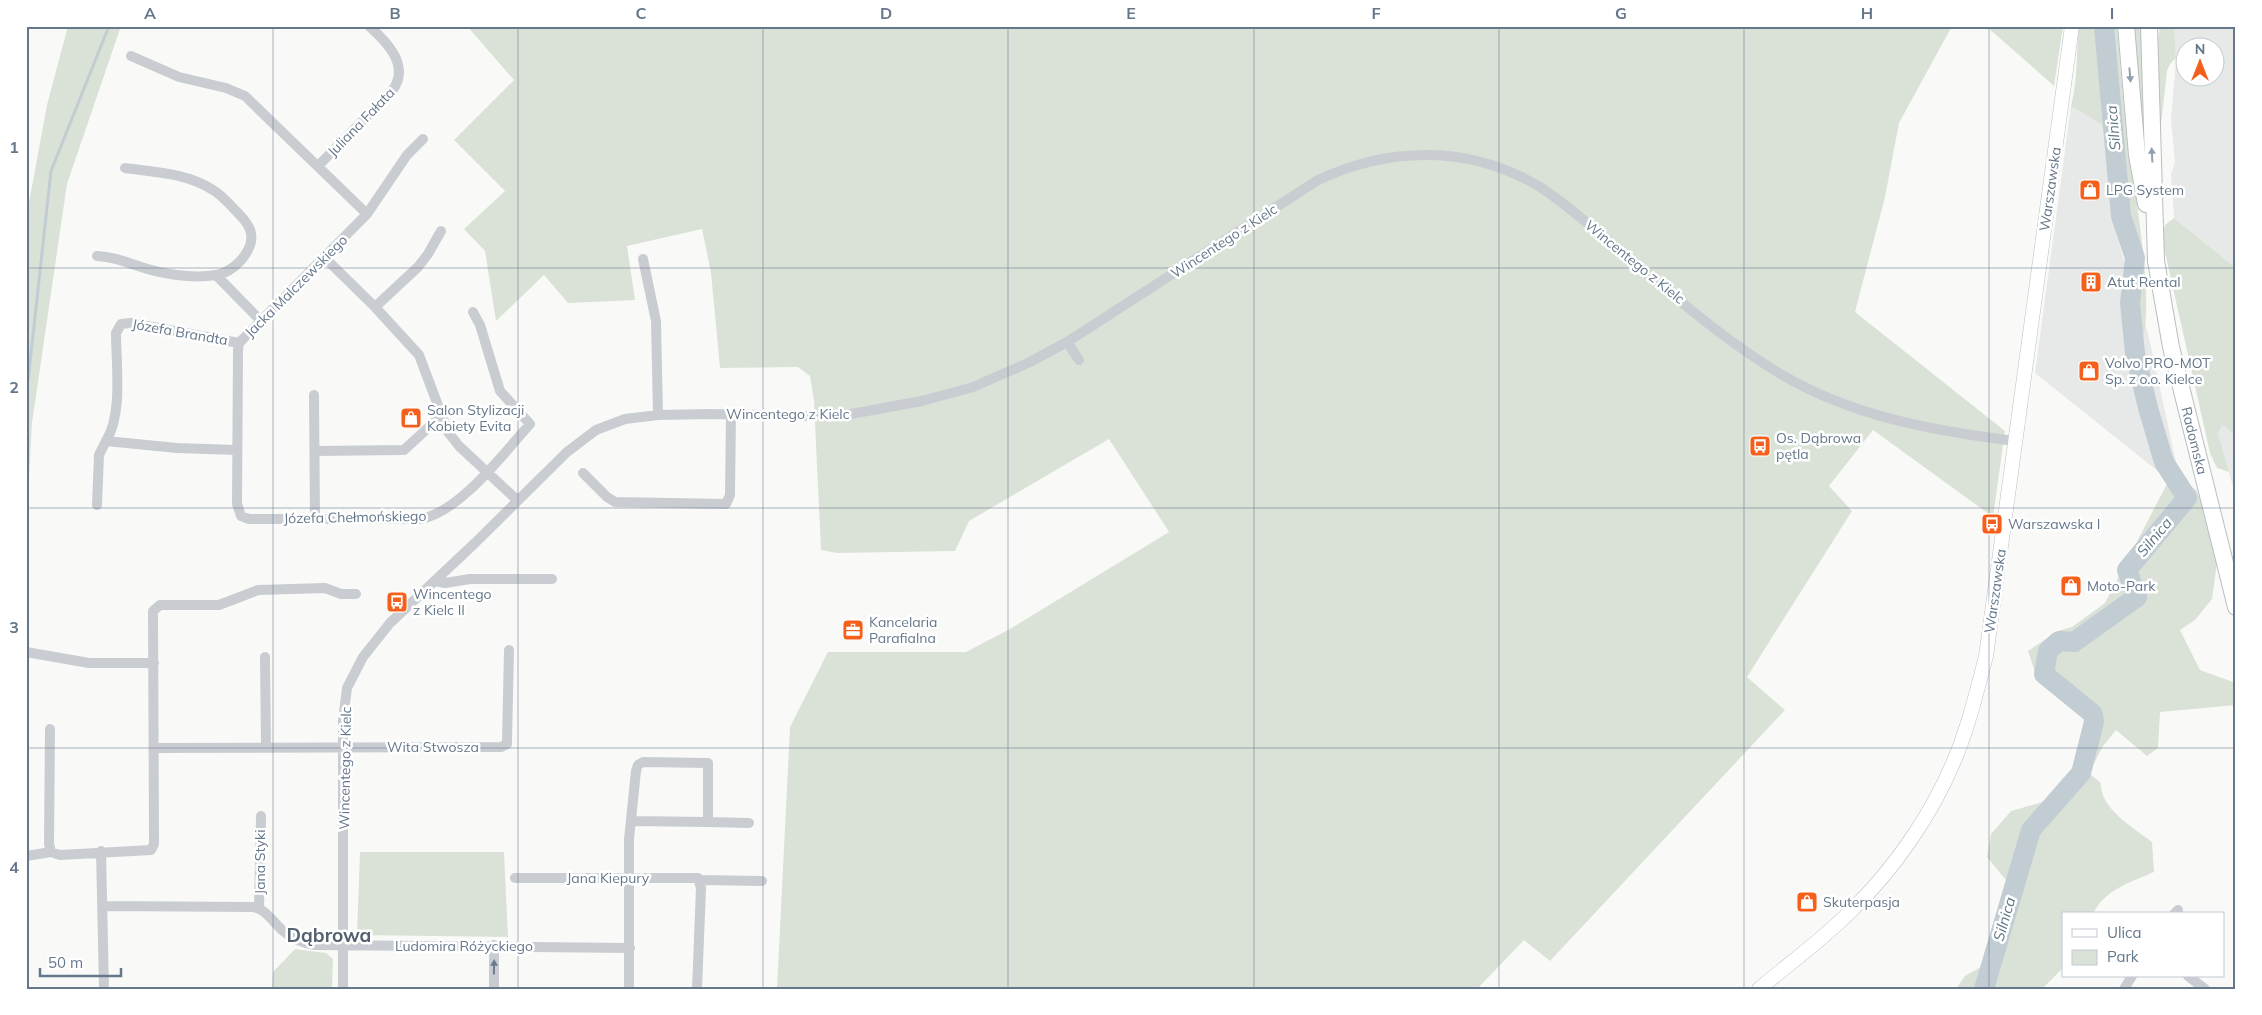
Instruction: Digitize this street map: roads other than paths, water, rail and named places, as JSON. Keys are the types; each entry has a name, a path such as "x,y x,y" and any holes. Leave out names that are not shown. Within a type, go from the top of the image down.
{"main road":[{"name":"Radomska","path":"2126,26 2137,155 2145,195 2147,222 2154,243 2171,347 2236,606"},
{"name":"Radomska","path":"2149,26 2156,221 2154,243"}],"street":[{"name":"Juliana Fałata","path":"318,166 392,91 398,79 398,68 394,53 384,39 369,26"},
{"name":"Warszawska","path":"1759,989 1823,936 1874,886 1918,828 1954,761 1972,708 1986,656 2072,26"},
{"path":"131,56 180,77 226,88 245,96 367,214"},
{"name":"Jacka Malczewskiego","path":"239,514 237,450 239,343 367,214 406,155 423,138"},
{"name":"Wincentego z Kielc","path":"343,989 343,720 347,688 363,657 399,613 435,581 567,452 596,430 625,419 732,414 810,416 851,414 895,407 973,387 1028,363 1068,342 1318,180 1358,164 1386,157 1417,154 1446,155 1490,164 1542,189 1738,346 1798,384 1847,405 1913,425 2015,441"},
{"path":"97,256 117,258 138,266 160,271 194,276 216,275 230,270 245,255 252,238 246,222 215,190 200,182 179,176 124,168"},
{"path":"375,307 418,267 441,231"},
{"path":"325,258 420,355 448,432 459,446 517,500"},
{"path":"642,259 656,321 658,416"},
{"path":"216,275 260,320"},
{"name":"Józefa Chełmońskiego","path":"239,514 249,519 426,518 449,507 487,472 530,424 500,391 480,325 473,312"},
{"name":"Józefa Brandta","path":"97,505 99,455 114,423 116,410 116,332 121,324 131,323 239,343"},
{"path":"1068,342 1079,360"},
{"path":"314,395 314,519"},
{"path":"583,473 607,497 616,502 726,504 730,496 732,414"},
{"path":"314,451 404,450 441,416"},
{"path":"106,441 177,448 237,450"},
{"path":"435,581 445,583 470,579 552,579"},
{"path":"26,856 51,852 60,855 101,851 143,852 153,848 153,610 160,605 219,605 252,592 265,590 325,588 341,594 356,594"},
{"name":"Wita Stwosza","path":"154,748 482,747 504,745 507,741 509,650"},
{"path":"26,652 89,663 154,663"},
{"path":"265,657 266,747"},
{"path":"50,729 49,844 51,852"},
{"path":"629,989 630,821 638,765 643,762 708,763 708,822"},
{"name":"Jana Styki","path":"259,908 260,816"},
{"path":"630,821 749,823"},
{"path":"101,851 104,989"},
{"name":"Jana Kiepury","path":"516,878 695,877 700,880 762,881"},
{"path":"697,989 701,907 700,880"},
{"path":"102,906 259,908"},
{"name":"Ludomira Różyckiego","path":"259,908 282,930 297,941 315,945 494,945 630,948"},
{"path":"494,945 494,989"},
{"path":"2124,989 2131,978"},
{"path":"2191,978 2205,989"}],"waterway":[{"path":"26,399 51,171 109,26"},
{"name":"Silnica","path":"1984,989 2031,830 2081,773 2094,722 2093,714 2044,674 2048,651 2059,641 2074,642 2137,597 2127,570 2187,498 2164,462 2148,408 2135,353 2130,303 2135,258 2121,216 2104,26"}],"place":[{"name":"LPG System","path":"2090,190"},
{"name":"Atut Rental","path":"2091,282"},
{"name":"Volvo PRO-MOT Sp. z o.o. Kielce","path":"2089,371"},
{"name":"Salon Stylizacji Kobiety Evita","path":"411,418"},
{"name":"Os. Dąbrowa pętla","path":"1760,446"},
{"name":"Warszawska I","path":"1992,524"},
{"name":"Moto-Park","path":"2071,586"},
{"name":"Wincentego z Kielc II","path":"397,602"},
{"name":"Kancelaria Parafialna","path":"853,630"},
{"name":"Skuterpasja","path":"1807,902"}],"district":[{"name":"Dąbrowa","path":"329,935"}]}
